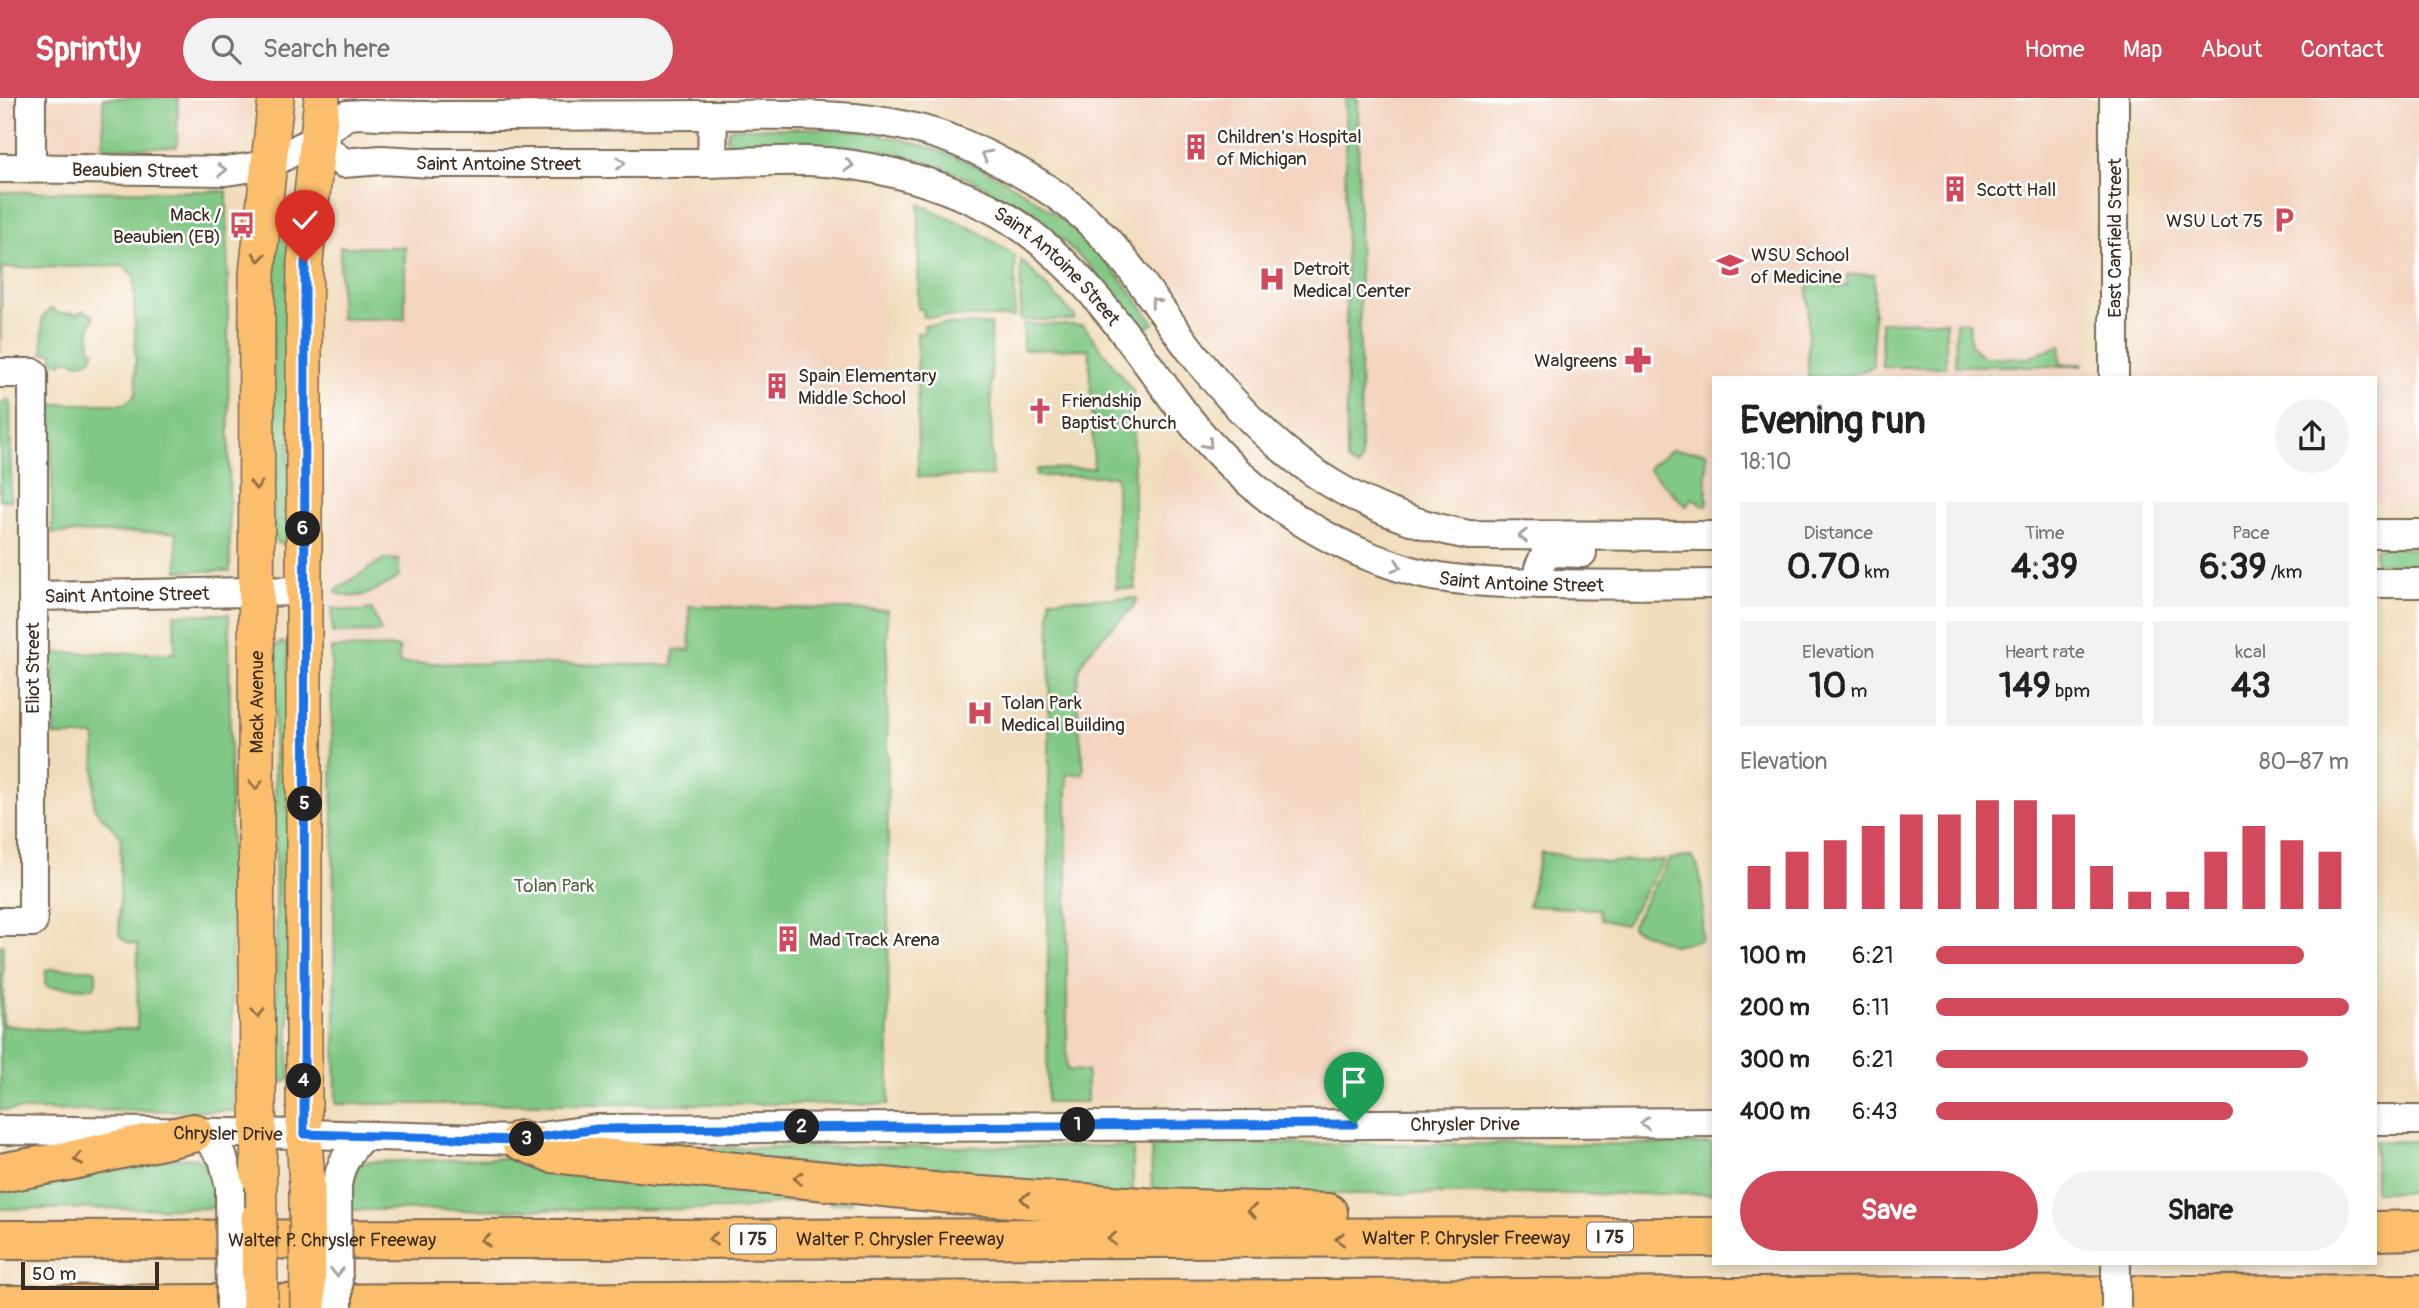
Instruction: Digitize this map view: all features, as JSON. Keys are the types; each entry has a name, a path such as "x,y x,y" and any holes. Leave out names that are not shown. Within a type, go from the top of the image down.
{"highway":[{"path":"0,1173 198,1134"},
{"path":"520,1140 552,1153 952,1194 1157,1208 1418,1216 1506,1238"},
{"path":"2377,1231 2419,1230"},
{"name":"Walter P. Chrysler Freeway","path":"0,1240 1712,1237"},
{"path":"0,1305 1015,1304 1791,1296 2419,1294"},
{"path":"1791,1296 1853,1308"}],"main road":[{"name":"Mack Avenue","path":"260,1308 245,1187 259,1134 257,274 276,98"},
{"path":"308,1308 322,1186 304,1134 304,276 322,98"},
{"path":"264,200 284,202 309,219"},
{"path":"256,541 267,551 282,553 293,550 303,540"},
{"path":"257,642 272,631 288,631 305,639"},
{"path":"258,1093 304,1091"}],"street":[{"path":"31,167 32,98"},
{"name":"East Canfield Street","path":"2114,98 2114,376"},
{"path":"268,165 316,139 347,115 782,115 863,118 889,122 943,136 972,148 1046,188 1083,216 1106,238 1182,339 1242,409 1275,442 1317,476 1376,508 1435,528 1469,535 1704,536"},
{"path":"712,163 713,115"},
{"path":"382,160 365,155 359,147 359,136 366,125 388,116"},
{"name":"Saint Antoine Street","path":"316,139 343,163 382,160 433,163 808,161 877,168 934,184 1013,221 1043,245 1098,301 1194,429 1252,487 1279,509 1305,525 1360,552 1436,577 1516,584 1712,584"},
{"name":"Beaubien Street","path":"0,168 226,171 268,165"},
{"path":"1146,362 1182,339"},
{"name":"Eliot Street","path":"0,373 33,373 33,922 0,922"},
{"path":"1360,552 1376,508"},
{"path":"2377,534 2419,534"},
{"path":"1540,584 1539,568 1545,555 1556,552 1628,553 1704,536"},
{"path":"1631,585 1688,566 1712,566"},
{"path":"2377,583 2419,583"},
{"name":"Saint Antoine Street","path":"33,596 305,592"},
{"path":"2377,1120 2419,1120"},
{"name":"Chrysler Drive","path":"0,1130 520,1140 597,1129 1712,1122"},
{"path":"198,1134 223,1158 245,1187 231,1308"},
{"path":"338,1308 322,1186 363,1136"},
{"path":"2116,1265 2116,1308"}],"shaded area":[{"path":"0,98 103,98 103,148 0,149"},
{"path":"178,98 253,98 249,130 240,148 177,147"},
{"name":"WSU School of Medicine","path":"913,98 2088,98 2090,376 1712,376 1712,508 1485,511 1415,496 1356,470 1314,442 1272,403 1124,219 1107,202 1061,166 970,116"},
{"name":"WSU Lot 75","path":"2141,98 2419,98 2419,504 2377,504 2377,376 2142,376"},
{"path":"345,189 826,189 884,197 884,567 887,610 689,606 690,650 674,665 399,663 399,647 331,648 332,291"},
{"path":"1175,445 1211,484 1261,528 1303,555 1370,585 1362,608 1363,743 1354,1100 1053,1100 1052,598 1155,599 1161,455"}],"green space":[{"path":"103,98 178,98 177,147 103,148"},
{"path":"1345,98 1358,98 1361,461 1358,468 1348,462 1347,458"},
{"path":"729,129 862,132 899,139 968,162 1032,198 1062,220 1115,272 1154,323 1142,332 1095,272 1053,232 1027,212 970,180 940,167 876,150 816,144 732,144 726,139"},
{"path":"227,191 230,571 178,571 176,532 52,533 52,404 125,404 136,394 134,276 123,266 2,268 0,353 0,192"},
{"path":"919,204 977,231 1015,256 1015,317 923,317 923,309 918,309"},
{"path":"288,215 293,221 288,540 284,544 277,543 274,536 273,296 275,252 280,217"},
{"path":"340,247 405,247 405,319 340,319"},
{"path":"1021,260 1075,316 1074,320 1020,320"},
{"path":"1834,274 1835,287 1847,286 1847,275 1874,274 1873,367 1848,376 1808,376 1808,275"},
{"path":"50,309 55,309 55,313 81,313 82,310 93,315 94,322 90,322 90,349 94,350 89,361 75,363 73,360 63,360 62,363 53,363 53,353 43,353 42,318"},
{"path":"1946,321 1946,367 1882,367 1881,322"},
{"path":"1956,322 1969,322 1971,345 1983,357 2028,358 2061,345 2060,364 2083,366 1955,366"},
{"path":"991,324 992,476 918,477 917,333 924,333 924,325"},
{"path":"1023,324 1083,325 1133,391 1135,589 1116,588 1116,476 1036,476 1037,469 1094,468 1089,349 1023,350"},
{"path":"5,400 10,400 11,500 0,500 0,406"},
{"path":"1671,450 1706,452 1707,505 1703,506 1693,498 1686,506 1649,470 1650,466"},
{"path":"2377,548 2419,548 2419,564 2377,564"},
{"path":"384,559 399,560 399,577 361,596 336,592 337,589"},
{"path":"1137,598 1133,608 1091,650 1078,675 1078,715 1084,768 1082,774 1067,774 1067,1070 1087,1071 1087,1102 1047,1102 1050,599"},
{"name":"Tolan Park","path":"689,606 887,610 889,1104 336,1104 331,648 399,647 399,663 673,665 674,650 690,650"},
{"path":"332,608 354,611 372,609 381,632 332,633"},
{"path":"174,614 229,614 233,1111 0,1110 0,945 3,945 3,1025 42,1029 137,1029 138,945 127,942 119,935 121,837 94,808 95,736 54,736 53,653 175,653"},
{"path":"282,642 288,646 289,1079 285,1082 277,1079 274,650 275,646"},
{"path":"1541,852 1607,862 1664,860 1625,925 1601,920 1599,909 1528,906"},
{"path":"1692,856 1702,885 1701,940 1673,945 1632,928 1669,859"},
{"path":"92,969 96,971 96,983 93,988 49,987 45,984 46,970"},
{"path":"2377,1141 2419,1141 2419,1192 2377,1192"},
{"path":"1151,1144 1712,1144 1712,1194 1152,1194"},
{"path":"1133,1146 1133,1198 647,1148"},
{"path":"196,1158 211,1174 219,1208 0,1209 0,1185 148,1160"},
{"path":"507,1158 850,1194 852,1202 830,1204 826,1197 739,1209 347,1210 349,1176 363,1162"}],"place":[{"name":"Children's Hospital of Michigan","path":"1196,147"},
{"name":"Scott Hall","path":"1955,189"},
{"name":"WSU Lot 75","path":"2284,220"},
{"name":"Mack / Beaubien (EB)","path":"242,225"},
{"name":"WSU School of Medicine","path":"1730,265"},
{"name":"Detroit Medical Center","path":"1272,279"},
{"name":"Walgreens","path":"1638,360"},
{"name":"Spain Elementary Middle School","path":"777,386"},
{"name":"Friendship Baptist Church","path":"1040,411"},
{"name":"Tolan Park Medical Building","path":"980,713"},
{"name":"Mad Track Arena","path":"788,939"}],"route":[{"path":"305,262 304,1134 520,1140 597,1129 1354,1124"}]}
